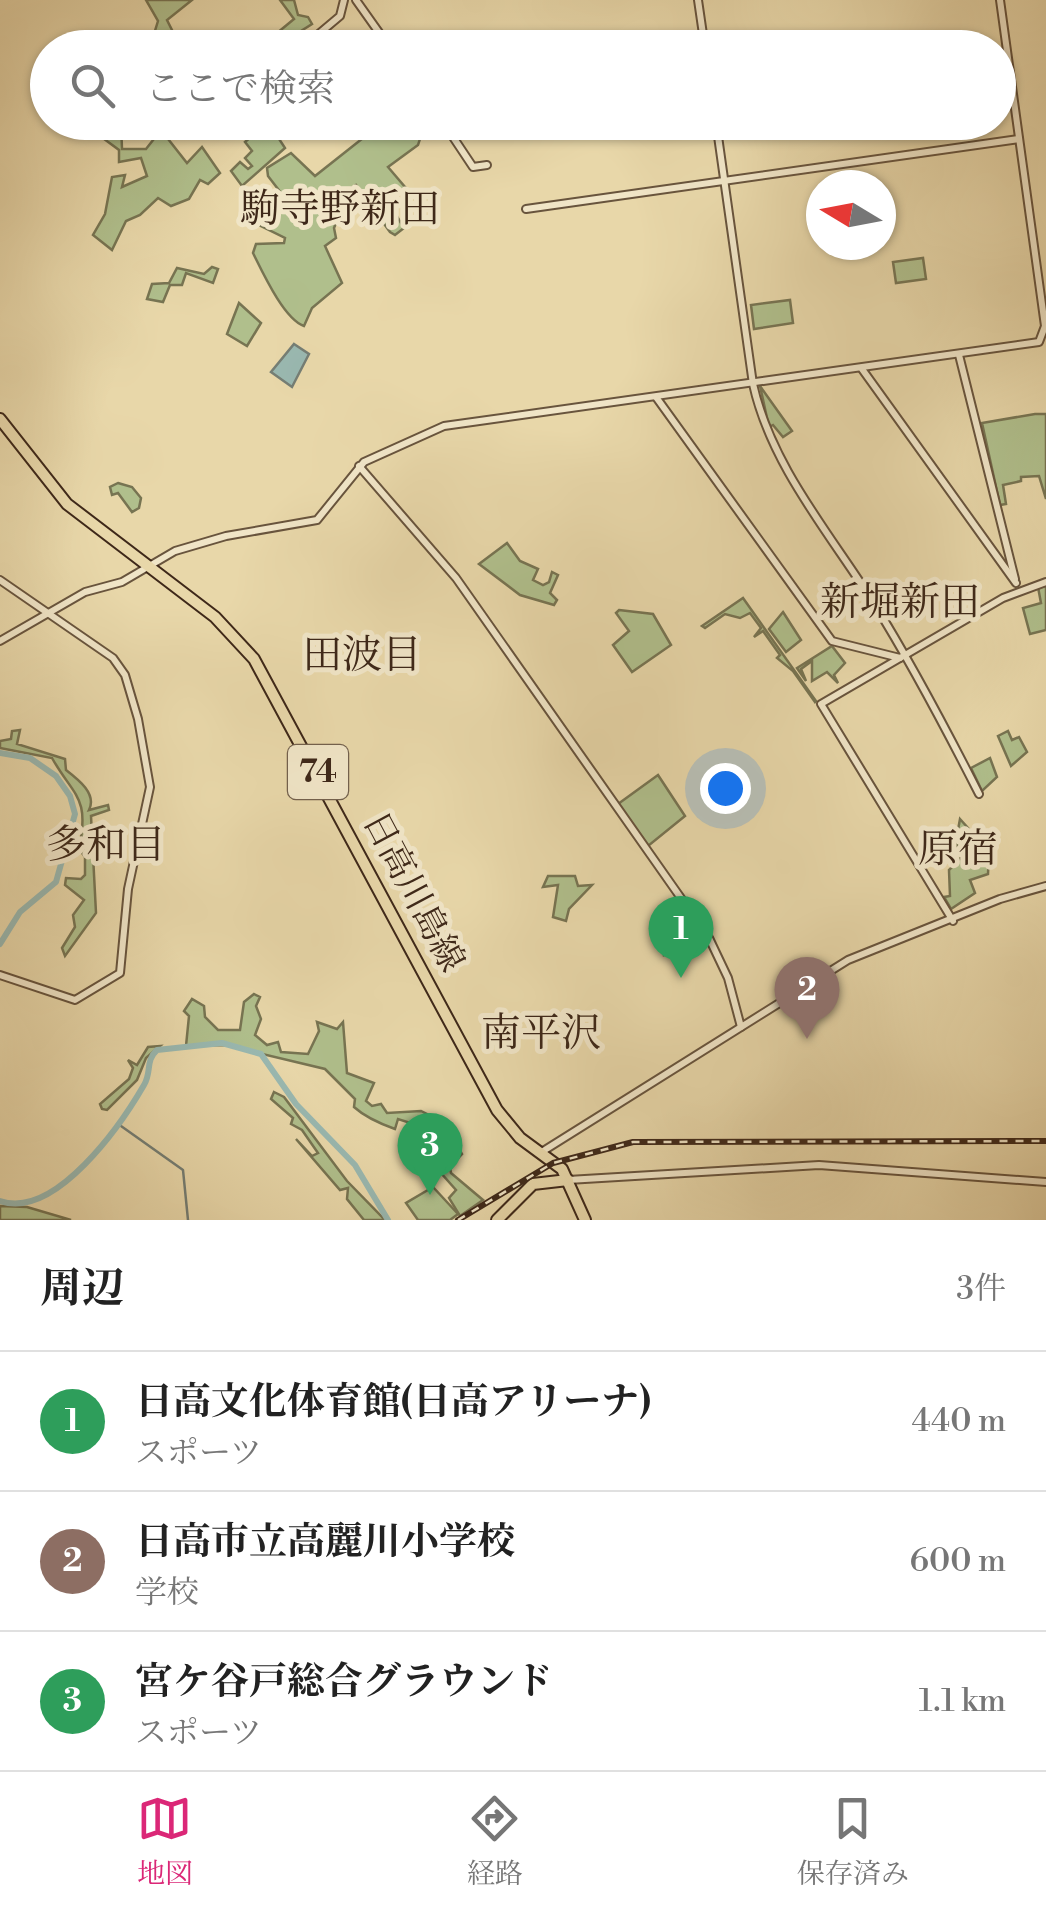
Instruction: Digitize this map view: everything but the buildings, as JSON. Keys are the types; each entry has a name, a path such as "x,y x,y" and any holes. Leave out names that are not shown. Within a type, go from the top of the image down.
{"main road":[{"name":"日高川島線","path":"0,419 67,504 224,626 266,675 497,1110 539,1153 562,1169 585,1220"},
{"path":"497,1220 533,1184 568,1180"}],"street":[{"path":"323,30 340,16 344,0"},
{"path":"356,0 377,30"},
{"path":"698,0 702,30"},
{"path":"1000,0 1004,30"},
{"path":"0,641 84,592 112,586 183,549 317,520 359,466 444,426 1034,344 1044,335 1016,118"},
{"path":"456,140 474,166 486,165"},
{"path":"718,140 753,384 763,421 780,457 902,657 979,794"},
{"path":"526,209 1019,140"},
{"path":"960,356 1016,587"},
{"path":"862,369 1016,587"},
{"path":"656,396 832,641 902,657"},
{"path":"359,466 456,578 709,938 728,978 741,1027"},
{"path":"0,580 98,645 122,670 138,719 150,794 128,889 120,974 75,1000 0,975"},
{"path":"953,921 821,704 1016,587 1046,582"},
{"path":"539,1153 848,960 953,921 1000,898 1046,886"},
{"path":"568,1180 819,1165 1046,1182"}],"green space":[{"path":"146,0 192,0 167,20 172,30 155,30 158,21"},
{"path":"280,0 294,0 298,15 308,17 312,24 303,30 281,30 294,19"},
{"path":"105,140 122,140 122,149 146,149 153,140 169,140 187,163 202,147 220,173 208,184 200,180 189,199 171,206 158,198 140,215 126,221 112,250 93,235 105,214 112,177 125,175 122,187 147,176 141,158 119,162 119,150"},
{"path":"280,140 285,148 242,186 231,171 240,162 248,169 252,166 245,158 252,151 245,142"},
{"path":"361,140 420,140 388,167 405,187 389,203 404,228 395,235 356,185 334,199 340,214 334,228 336,238 325,246 342,283 312,308 304,326 282,305 253,253 256,244 284,243 285,238 261,226 291,206 268,176 267,168 291,153 315,176"},
{"path":"923,258 926,279 896,283 893,262"},
{"path":"212,267 218,269 213,283 186,273 182,285 170,285 163,302 147,299 152,284 169,283 177,268 204,274"},
{"path":"790,300 793,323 754,329 751,305"},
{"path":"239,303 261,323 247,346 227,334"},
{"path":"760,386 792,431 783,437 773,425 769,427"},
{"path":"1046,414 1046,499 1039,476 1021,477 1021,481 1003,485 1006,504 1000,505 982,423"},
{"path":"118,483 132,487 141,498 139,508 132,512 118,493 112,495 110,487"},
{"path":"507,543 520,561 538,569 533,580 543,585 549,582 552,572 558,575 550,593 557,600 554,605 520,595 479,564"},
{"path":"1046,584 1046,630 1030,634 1023,608 1041,603 1038,587"},
{"path":"743,598 815,702 793,671 777,658 780,655 763,631 754,637 761,628 750,613 740,618 725,614 705,628 702,626"},
{"path":"619,610 653,614 671,645 632,672 613,645 629,631 616,613"},
{"path":"783,612 801,640 786,652 769,629"},
{"path":"832,646 845,663 834,675 838,683 827,672 812,681 812,661 801,669 806,681 797,668"},
{"path":"20,730 17,744 65,759 66,770 89,793 89,810 108,805 109,810 91,816 96,913 65,956 62,948 75,927 73,915 84,900 65,885 66,878 81,879 85,875 85,857 79,849 81,807 52,758 0,748 0,741 11,739 12,731"},
{"path":"1008,731 1012,740 1019,737 1027,752 1011,766 998,736"},
{"path":"990,758 997,777 982,791 971,768"},
{"path":"658,775 685,816 648,846 618,804"},
{"path":"960,819 977,838 967,844 989,853 988,874 970,880 975,893 951,909 944,897 950,896 949,870 961,858 955,839 945,838 958,830"},
{"path":"548,876 575,876 578,886 592,885 569,909 566,921 553,917 558,885 543,887"},
{"path":"691,937 692,951 681,957 680,950 664,955 663,940"},
{"path":"254,994 260,997 256,1006 261,1019 255,1035 267,1045 278,1042 281,1052 308,1054 319,1031 317,1022 337,1029 343,1022 347,1073 374,1083 366,1101 372,1106 381,1104 387,1113 421,1111 437,1119 443,1146 458,1147 462,1154 450,1167 451,1173 483,1200 460,1216 449,1198 456,1190 432,1163 422,1167 416,1155 428,1148 417,1132 420,1126 398,1119 395,1129 368,1117 354,1107 355,1099 325,1069 225,1045 186,1046 189,1016 184,1011 192,999 204,1006 205,1017 218,1030 240,1030 244,1002"},
{"path":"160,1046 146,1058 137,1080 107,1110 102,1109 100,1104 129,1079 133,1068 128,1060 137,1065 148,1047"},
{"path":"274,1092 284,1097 347,1181 385,1220 364,1220 347,1199 348,1188 340,1190 296,1139 312,1156 318,1153 302,1130 291,1124 293,1118 271,1099"},
{"path":"433,1187 458,1214 450,1220 418,1220 406,1203"},
{"path":"0,1206 27,1207 71,1220 0,1220"}],"water":[{"path":"294,344 309,354 292,387 271,372"}],"waterway":[{"path":"0,753 30,758 56,776 70,796 75,814 56,882 20,912 0,944"},
{"path":"0,1201 21,1203 43,1196 85,1164 134,1102 157,1050 222,1043 261,1054 296,1104 355,1165 388,1220"},
{"path":"121,1126 183,1170 188,1220"}],"railway":[{"path":"458,1220 553,1163 633,1142 1046,1141"}],"place":[{"name":"日高文化体育館(日高アリーナ)","path":"681,978"},
{"name":"日高市立高麗川小学校","path":"807,1039"},
{"name":"宮ケ谷戸総合グラウンド","path":"430,1195"}],"district":[{"name":"駒寺野新田","path":"340,210"},
{"name":"新堀新田","path":"900,603"},
{"name":"田波目","path":"362,656"},
{"name":"多和目","path":"106,846"},
{"name":"原宿","path":"958,850"},
{"name":"南平沢","path":"541,1034"}]}
